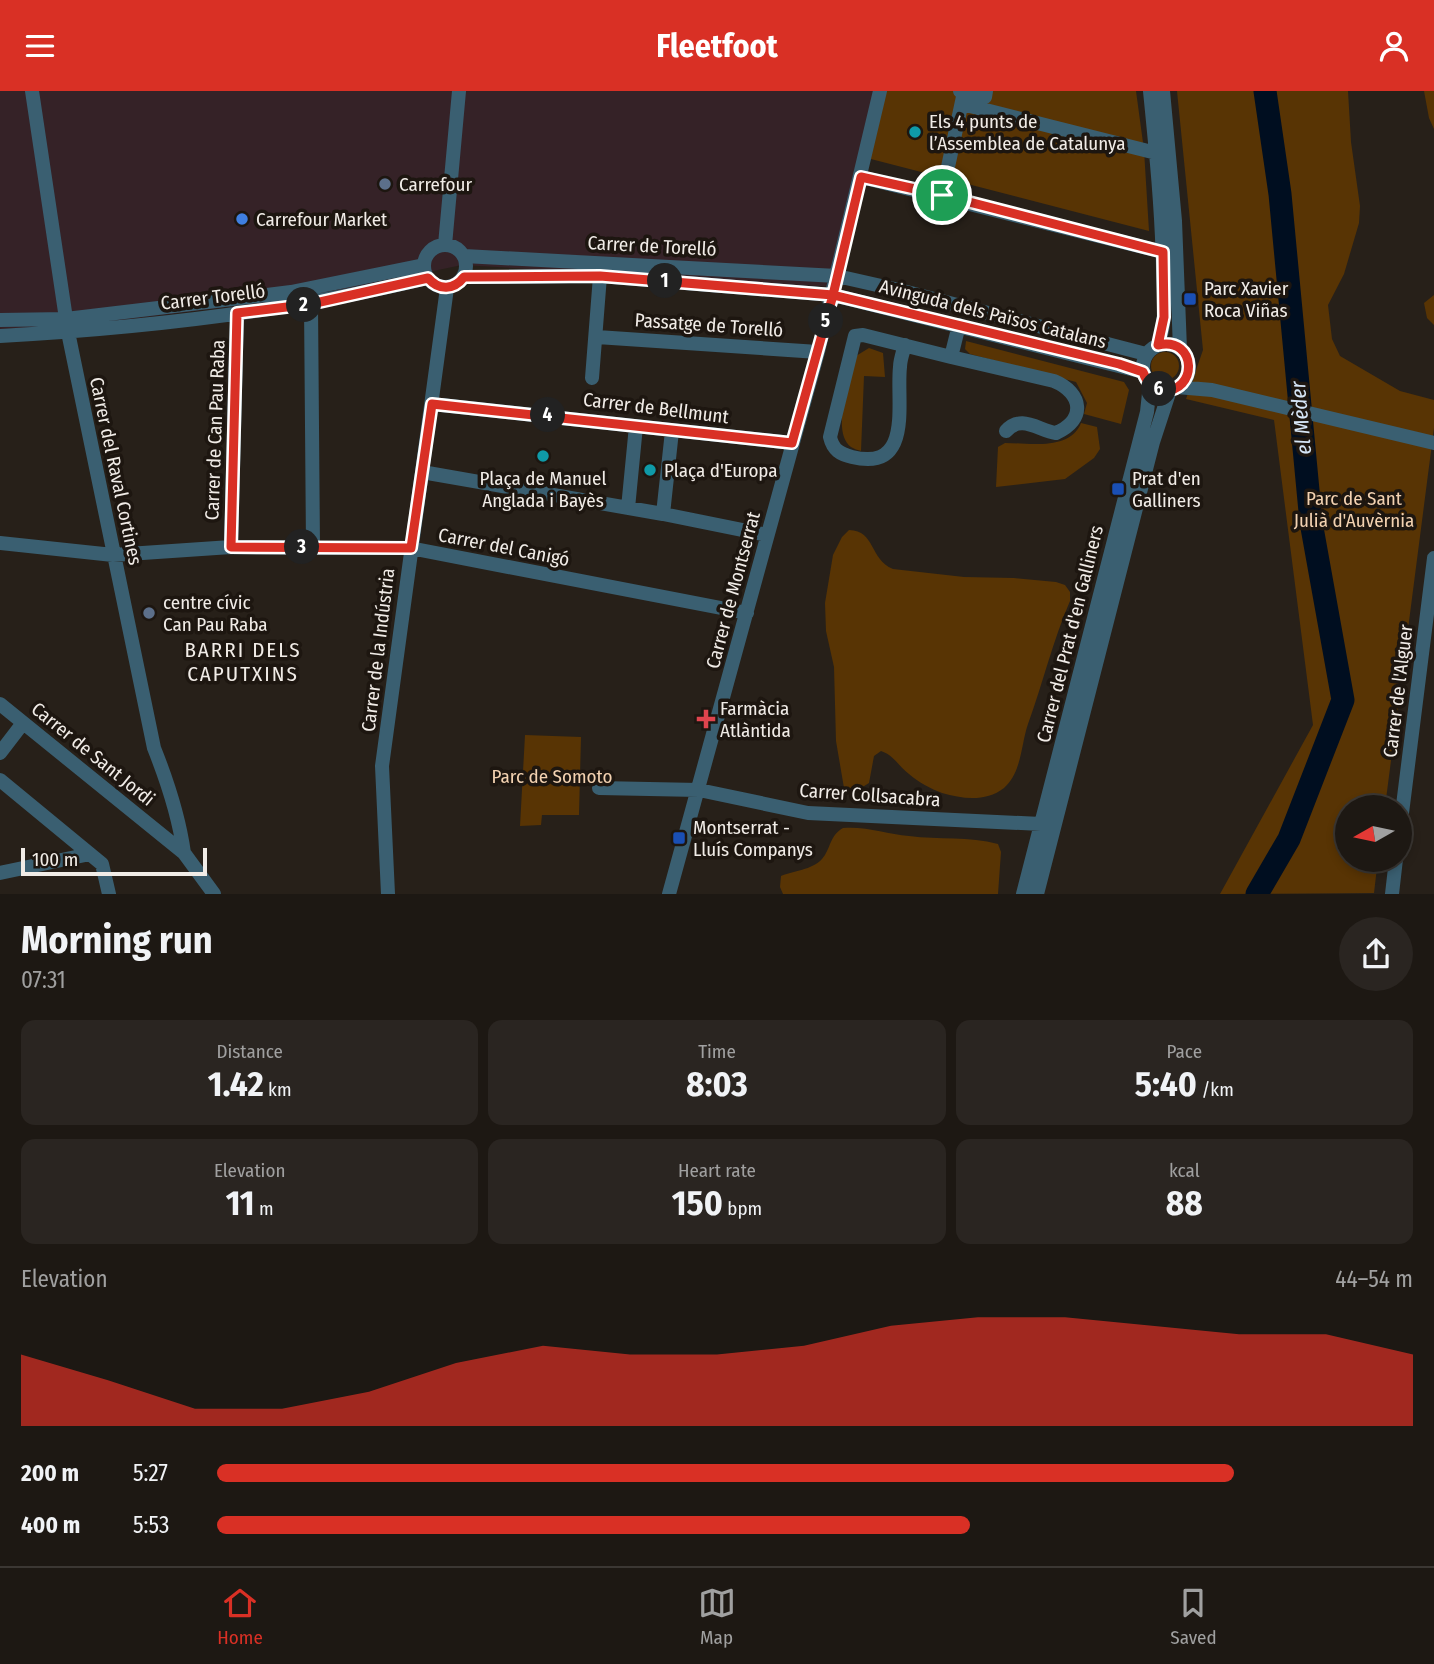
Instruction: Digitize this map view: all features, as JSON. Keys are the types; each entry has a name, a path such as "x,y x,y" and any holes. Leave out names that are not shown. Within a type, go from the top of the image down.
{"street":[{"name":"Carrer del Raval Cortines","path":"32,91 67,326 154,748 180,825 184,853"},
{"path":"444,245 459,91"},
{"name":"Carrer de Montserrat","path":"669,894 833,295 880,91"},
{"path":"962,96 985,97 986,91"},
{"path":"1150,91 1163,252 1164,317 1152,350 1147,378 1161,390 1212,390 1434,443"},
{"path":"1163,91 1175,221 1180,349"},
{"path":"942,195 962,96"},
{"path":"962,96 1156,153"},
{"path":"861,177 1163,252"},
{"path":"444,245 456,248 464,256 467,266 464,277 457,285 447,288 436,286 426,272 430,251 444,245"},
{"name":"Carrer de Torelló","path":"464,256 837,277"},
{"name":"Carrer Torelló","path":"0,336 426,272"},
{"name":"Carrer Torelló","path":"0,320 67,326 237,313 311,304 426,272"},
{"path":"592,378 600,276"},
{"name":"Carrer de Torelló","path":"464,277 600,276 833,295"},
{"name":"Avinguda dels Països Catalans","path":"837,277 1152,350"},
{"name":"Carrer de la Indústria","path":"388,894 382,766 447,288"},
{"name":"Avinguda dels Països Catalans","path":"833,295 959,325 1147,378"},
{"path":"311,304 313,547"},
{"name":"Carrer de Can Pau Raba","path":"231,547 237,313"},
{"path":"951,357 959,325"},
{"path":"905,345 900,365 900,425 890,450 869,460 839,453 832,446 830,437 853,339 858,335 863,335 905,345 951,357 1054,381 1075,395 1077,405 1069,428 1056,433 1021,423 1012,425 1006,431"},
{"name":"Passatge de Torelló","path":"597,337 818,352"},
{"path":"1152,350 1169,344 1180,349 1187,357 1189,368 1184,381 1174,389"},
{"path":"1189,368 1212,390"},
{"name":"Carrer del Prat d'en Galliners","path":"1023,894 1147,412 1147,378"},
{"name":"Carrer del Prat d'en Galliners","path":"1037,894 1153,442 1174,389"},
{"name":"Carrer de Bellmunt","path":"432,404 792,443"},
{"path":"628,508 636,426"},
{"path":"663,514 672,431"},
{"path":"422,472 767,535"},
{"name":"Carrer del Canigó","path":"0,543 114,555 231,547 411,548 747,613"},
{"name":"Carrer de l'Alguer","path":"1406,795 1426,674 1434,558"},
{"name":"Carrer de Sant Jordi","path":"0,704 184,853 214,894"},
{"path":"0,753 23,723"},
{"path":"0,780 102,863 109,894"},
{"name":"Carrer Collsacabra","path":"598,789 699,790 808,813 1041,824"},
{"path":"161,835 175,831 180,825"},
{"path":"0,873 90,854"},
{"path":"1392,894 1395,872"}],"shaded area":[{"path":"0,91 885,91 834,287 462,265 309,297 73,326 0,329"}],"green space":[{"path":"885,91 1136,91 1144,150 1149,231 867,158"},
{"name":"Parc de Sant Julià d'Auvèrnia","path":"1177,91 1348,91 1351,142 1360,206 1359,223 1344,274 1328,305 1332,339 1340,356 1400,391 1434,400 1434,428 1387,795 1335,795 1335,872 1376,872 1374,893 1220,894 1313,725 1274,420 1186,399 1203,350"},
{"path":"1424,91 1434,91 1434,129 1429,118"},
{"path":"1434,295 1434,325 1427,318 1424,303"},
{"path":"966,341 1124,382 1129,390 1121,424 1084,414 1087,403 1076,382 970,354 965,349"},
{"path":"869,348 883,353 885,377 864,376 861,451 851,447 845,439 842,417 856,356"},
{"path":"1165,352 1175,356 1179,366 1175,376 1165,380 1155,376 1151,366 1155,356"},
{"path":"1081,423 1097,427 1100,449 1094,458 1065,479 996,487 998,447 1005,443 1058,442 1076,432"},
{"path":"849,530 864,535 880,559 893,569 964,577 1056,582 1065,585 1070,592 1070,601 1028,724 1018,766 1004,788 990,796 958,797 942,793 916,780 881,751 874,756 869,783 861,788 844,788 836,741 834,667 826,631 825,603 833,555 842,537"},
{"name":"Parc de Somoto","path":"525,735 581,737 579,815 542,815 541,825 520,826"},
{"path":"843,828 998,844 1001,852 998,894 783,894 780,887 781,876 818,863 835,835"}],"waterway":[{"name":"el Mèder","path":"1257,894 1289,839 1343,700 1311,522 1280,194 1265,91"}],"place":[{"name":"Els 4 punts de l’Assemblea de Catalunya","path":"915,132"},
{"name":"Carrefour","path":"385,184"},
{"name":"Carrefour Market","path":"242,219"},
{"name":"Parc Xavier Roca Viñas","path":"1190,299"},
{"name":"Plaça de Manuel Anglada i Bayès","path":"543,456"},
{"name":"Plaça d'Europa","path":"650,470"},
{"name":"Prat d'en Galliners","path":"1118,489"},
{"name":"centre cívic Can Pau Raba","path":"149,613"},
{"name":"Farmàcia Atlàntida","path":"706,719"},
{"name":"Montserrat - Lluís Companys","path":"679,838"}],"district":[{"name":"BARRI DELS CAPUTXINS","path":"243,662"}],"route":[{"path":"942,195 861,177 833,295 600,276 464,277 454,286 443,288 436,286 428,278 311,304 237,313 231,547 411,548 432,404 792,443 833,295 1119,364 1143,372 1150,384 1161,390 1174,389 1184,381 1189,368 1183,351 1172,345 1158,345 1164,317 1163,252 942,195"}]}
